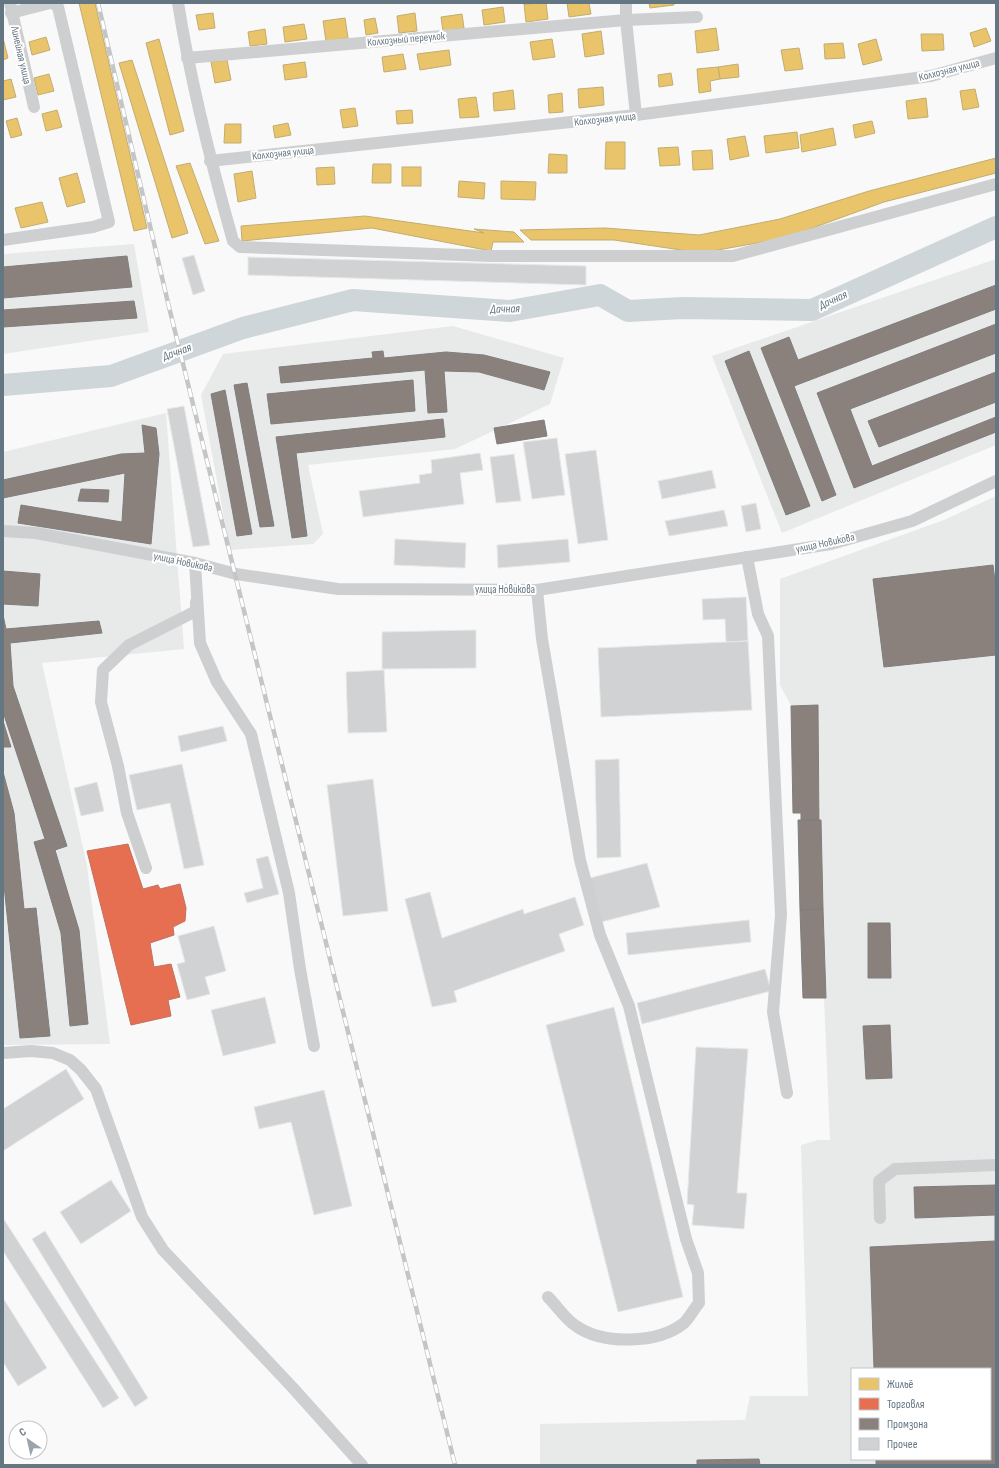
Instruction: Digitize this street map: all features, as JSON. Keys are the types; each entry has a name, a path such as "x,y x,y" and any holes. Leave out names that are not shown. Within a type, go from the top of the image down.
{"street":[{"path":"3,240 93,227 109,222 58,7 51,3 10,8"},
{"path":"178,3 187,58 210,161 233,241 240,248 484,255 733,256 996,184"},
{"path":"626,3 626,20 636,115"},
{"name":"Линейная улица","path":"10,8 34,107"},
{"name":"Колхозный переулок","path":"187,58 626,20 697,16"},
{"name":"Колхозная улица","path":"210,161 636,115 931,76 996,58"},
{"name":"улица Новикова","path":"3,531 36,533 195,563 236,574 338,589 537,590 831,544 912,521 996,481"},
{"path":"747,557 758,614 768,636 781,915 773,1012 787,1093"},
{"path":"146,868 128,813 102,702 103,670 129,645 196,611 195,563"},
{"path":"195,563 200,643 217,682 251,734 289,893 300,969 314,1046"},
{"path":"537,590 542,639 580,860 600,936 629,1006 686,1239 698,1273 699,1303 684,1322 667,1333 645,1339 600,1338 576,1326 548,1297"},
{"path":"3,1053 32,1051 53,1053 70,1060 81,1070 96,1089 142,1217 163,1250 293,1388 362,1465"},
{"path":"880,1218 879,1181 895,1169 996,1165"}],"shaded area":[{"path":"134,244 149,332 3,354 3,254"},
{"path":"996,259 996,445 782,533 712,356"},
{"path":"453,326 564,358 550,404 455,449 308,465 323,534 313,544 230,550 201,395 223,354"},
{"path":"166,413 184,649 42,663 87,866 110,1044 3,1045 3,452"},
{"path":"996,496 996,1465 540,1465 540,1424 745,1420 750,1396 808,1396 801,1145 818,1140 830,1140 824,998 818,705 791,706 780,685 780,579 944,520"}],"building: Жильё":[{"path":"79,3 95,3 147,228 134,231"},
{"path":"546,3 548,19 526,22 524,4"},
{"path":"567,3 589,3 591,14 569,17"},
{"path":"649,3 674,3 674,5 650,8"},
{"path":"503,7 505,22 484,25 482,10"},
{"path":"213,13 215,28 199,30 196,15"},
{"path":"415,13 417,31 399,33 397,16"},
{"path":"462,14 464,28 443,31 441,17"},
{"path":"345,18 348,38 326,41 323,21"},
{"path":"375,18 378,33 366,35 364,20"},
{"path":"304,24 307,39 285,42 283,27"},
{"path":"716,28 719,50 697,53 695,31"},
{"path":"986,28 991,41 974,47 970,33"},
{"path":"265,29 267,44 250,46 248,32"},
{"path":"601,31 604,54 585,57 582,34"},
{"path":"921,34 943,34 944,50 922,51"},
{"path":"46,37 50,50 32,55 29,42"},
{"path":"3,38 8,58 3,60"},
{"path":"159,39 184,131 170,135 146,43"},
{"path":"552,39 555,57 533,60 530,42"},
{"path":"876,39 882,60 863,65 858,44"},
{"path":"843,43 845,58 825,59 824,44"},
{"path":"799,48 803,69 785,71 781,50"},
{"path":"449,50 451,65 420,70 417,54"},
{"path":"403,54 406,69 384,72 382,57"},
{"path":"132,60 188,233 172,238 119,63"},
{"path":"227,60 231,80 215,83 211,62"},
{"path":"305,62 307,77 285,80 283,65"},
{"path":"738,64 739,77 720,79 718,67"},
{"path":"718,67 720,79 710,81 711,91 699,93 697,69"},
{"path":"671,73 673,85 659,87 658,75"},
{"path":"49,74 54,91 38,95 34,78"},
{"path":"11,79 16,97 3,100 3,81"},
{"path":"603,87 604,105 579,108 578,89"},
{"path":"975,89 979,107 963,110 960,91"},
{"path":"513,90 515,109 494,111 493,93"},
{"path":"562,93 563,112 549,113 548,95"},
{"path":"476,97 479,117 460,118 458,99"},
{"path":"926,98 928,117 908,119 906,101"},
{"path":"355,108 358,126 343,128 340,110"},
{"path":"57,110 62,127 46,131 42,114"},
{"path":"412,110 413,123 397,124 396,111"},
{"path":"17,118 22,135 11,138 6,121"},
{"path":"872,121 875,133 855,138 853,125"},
{"path":"288,123 291,135 275,138 273,126"},
{"path":"225,124 241,124 241,143 224,143"},
{"path":"833,128 836,145 802,152 800,135"},
{"path":"797,132 799,148 766,153 764,136"},
{"path":"745,136 749,156 730,160 727,139"},
{"path":"606,142 625,142 625,169 605,169"},
{"path":"678,147 680,165 660,166 658,148"},
{"path":"712,150 713,169 693,170 692,151"},
{"path":"549,154 567,155 567,173 548,173"},
{"path":"996,158 996,173 884,202 785,238 701,253 614,240 531,240 520,230 605,228 699,235 780,219 869,191"},
{"path":"190,163 219,241 205,244 176,166"},
{"path":"373,164 391,164 391,183 372,183"},
{"path":"334,167 335,184 317,185 316,168"},
{"path":"402,167 421,167 421,186 402,186"},
{"path":"252,171 256,198 238,202 234,174"},
{"path":"77,173 85,202 67,207 59,178"},
{"path":"459,181 485,183 484,199 458,197"},
{"path":"501,181 536,182 535,200 501,199"},
{"path":"42,202 48,222 21,228 15,208"},
{"path":"365,216 484,233 474,229 514,232 524,242 493,242 491,251 372,228 242,241 241,226"}],"building: Торговля":[{"path":"128,844 143,889 158,885 160,889 180,884 186,908 185,921 173,927 174,935 150,943 154,967 171,964 180,997 168,1000 171,1016 131,1025 87,851"}],"building: Промзона":[{"path":"127,256 132,287 3,298 3,267"},
{"path":"996,285 996,309 794,386 836,495 822,501 761,348 789,337 798,360"},
{"path":"134,301 137,318 3,327 3,310"},
{"path":"996,324 996,353 850,409 872,466 996,417 996,432 854,488 817,393"},
{"path":"383,351 384,358 446,352 484,355 550,372 544,390 479,372 444,371 447,412 428,413 425,370 281,383 279,367 373,358 372,352"},
{"path":"749,351 810,506 786,515 725,361"},
{"path":"996,372 996,402 879,447 868,421"},
{"path":"413,380 415,411 271,424 267,394"},
{"path":"247,383 274,526 260,527 234,385"},
{"path":"225,390 252,534 237,536 211,394"},
{"path":"443,419 445,437 296,453 307,536 292,538 276,437"},
{"path":"544,420 547,436 497,444 494,428"},
{"path":"142,425 156,428 159,454 151,544 18,523 21,505 122,522 125,473 3,498 3,480 121,454 145,453"},
{"path":"81,489 109,490 108,502 78,501"},
{"path":"993,565 996,589 996,655 884,667 873,579"},
{"path":"3,571 40,574 38,606 3,604"},
{"path":"3,615 6,629 99,621 102,633 10,643 13,686 67,846 55,850 79,930 88,1024 70,1026 61,933 34,842 45,839 3,712"},
{"path":"818,705 819,820 801,820 801,813 793,813 791,706"},
{"path":"3,721 11,747 3,747"},
{"path":"3,772 14,813 24,909 36,908 50,1036 20,1038 3,876"},
{"path":"798,820 821,820 823,909 800,910"},
{"path":"823,909 826,998 803,998 800,910"},
{"path":"868,923 890,923 891,978 868,978"},
{"path":"890,1025 892,1078 866,1079 863,1026"},
{"path":"996,1185 996,1465 876,1465 876,1460 991,1460 991,1368 874,1368 870,1247 995,1241 995,1215 915,1218 914,1187"},
{"path":"759,1459 760,1465 697,1465 697,1460"}],"building: Прочее":[{"path":"194,255 205,291 193,295 182,258"},
{"path":"248,257 586,266 586,285 248,275"},
{"path":"184,406 210,545 193,547 167,409"},
{"path":"557,438 565,495 532,499 523,442"},
{"path":"596,450 608,540 578,544 565,454"},
{"path":"480,453 483,470 460,473 464,504 363,517 359,491 420,483 419,475 432,473 431,460"},
{"path":"514,454 521,501 496,503 490,457"},
{"path":"712,470 716,488 662,499 658,481"},
{"path":"756,503 761,529 746,532 741,506"},
{"path":"724,510 728,526 669,536 665,521"},
{"path":"395,539 466,543 465,568 394,565"},
{"path":"568,539 570,562 498,568 497,545"},
{"path":"746,597 748,641 726,642 725,619 703,620 702,599"},
{"path":"476,630 476,668 382,669 382,632"},
{"path":"748,641 752,710 601,717 598,648"},
{"path":"384,670 387,732 348,733 346,672"},
{"path":"223,726 227,741 181,752 178,736"},
{"path":"619,759 621,857 597,858 595,760"},
{"path":"182,764 204,865 184,869 170,803 137,810 129,775"},
{"path":"373,779 388,911 343,916 327,785"},
{"path":"97,782 104,811 81,816 74,788"},
{"path":"268,856 279,894 247,903 244,893 263,888 256,859"},
{"path":"647,863 660,907 601,922 590,878"},
{"path":"430,892 442,938 523,909 524,914 575,897 584,925 559,934 565,951 454,991 457,1002 432,1007 405,899"},
{"path":"749,920 751,942 628,955 626,933"},
{"path":"214,926 226,971 205,977 210,994 187,1000 177,964 185,962 178,936"},
{"path":"765,969 771,991 642,1024 637,1003"},
{"path":"265,997 276,1043 223,1056 211,1010"},
{"path":"614,1007 683,1297 618,1312 546,1025"},
{"path":"696,1047 748,1049 737,1193 747,1193 744,1229 692,1225 694,1205 687,1204"},
{"path":"66,1069 84,1099 3,1151 3,1109"},
{"path":"324,1090 352,1206 314,1215 291,1122 259,1129 254,1107"},
{"path":"111,1180 131,1211 81,1244 60,1212"},
{"path":"3,1218 119,1398 103,1408 3,1251"},
{"path":"45,1231 148,1398 135,1407 32,1239"},
{"path":"3,1298 47,1368 18,1386 3,1362"}],"waterway":[{"name":"Дачная","path":"3,385 111,376 243,328 353,300 510,311 600,295 628,311 683,308 812,310 996,227"}],"railway":[{"path":"98,3 168,303 455,1465"}]}
